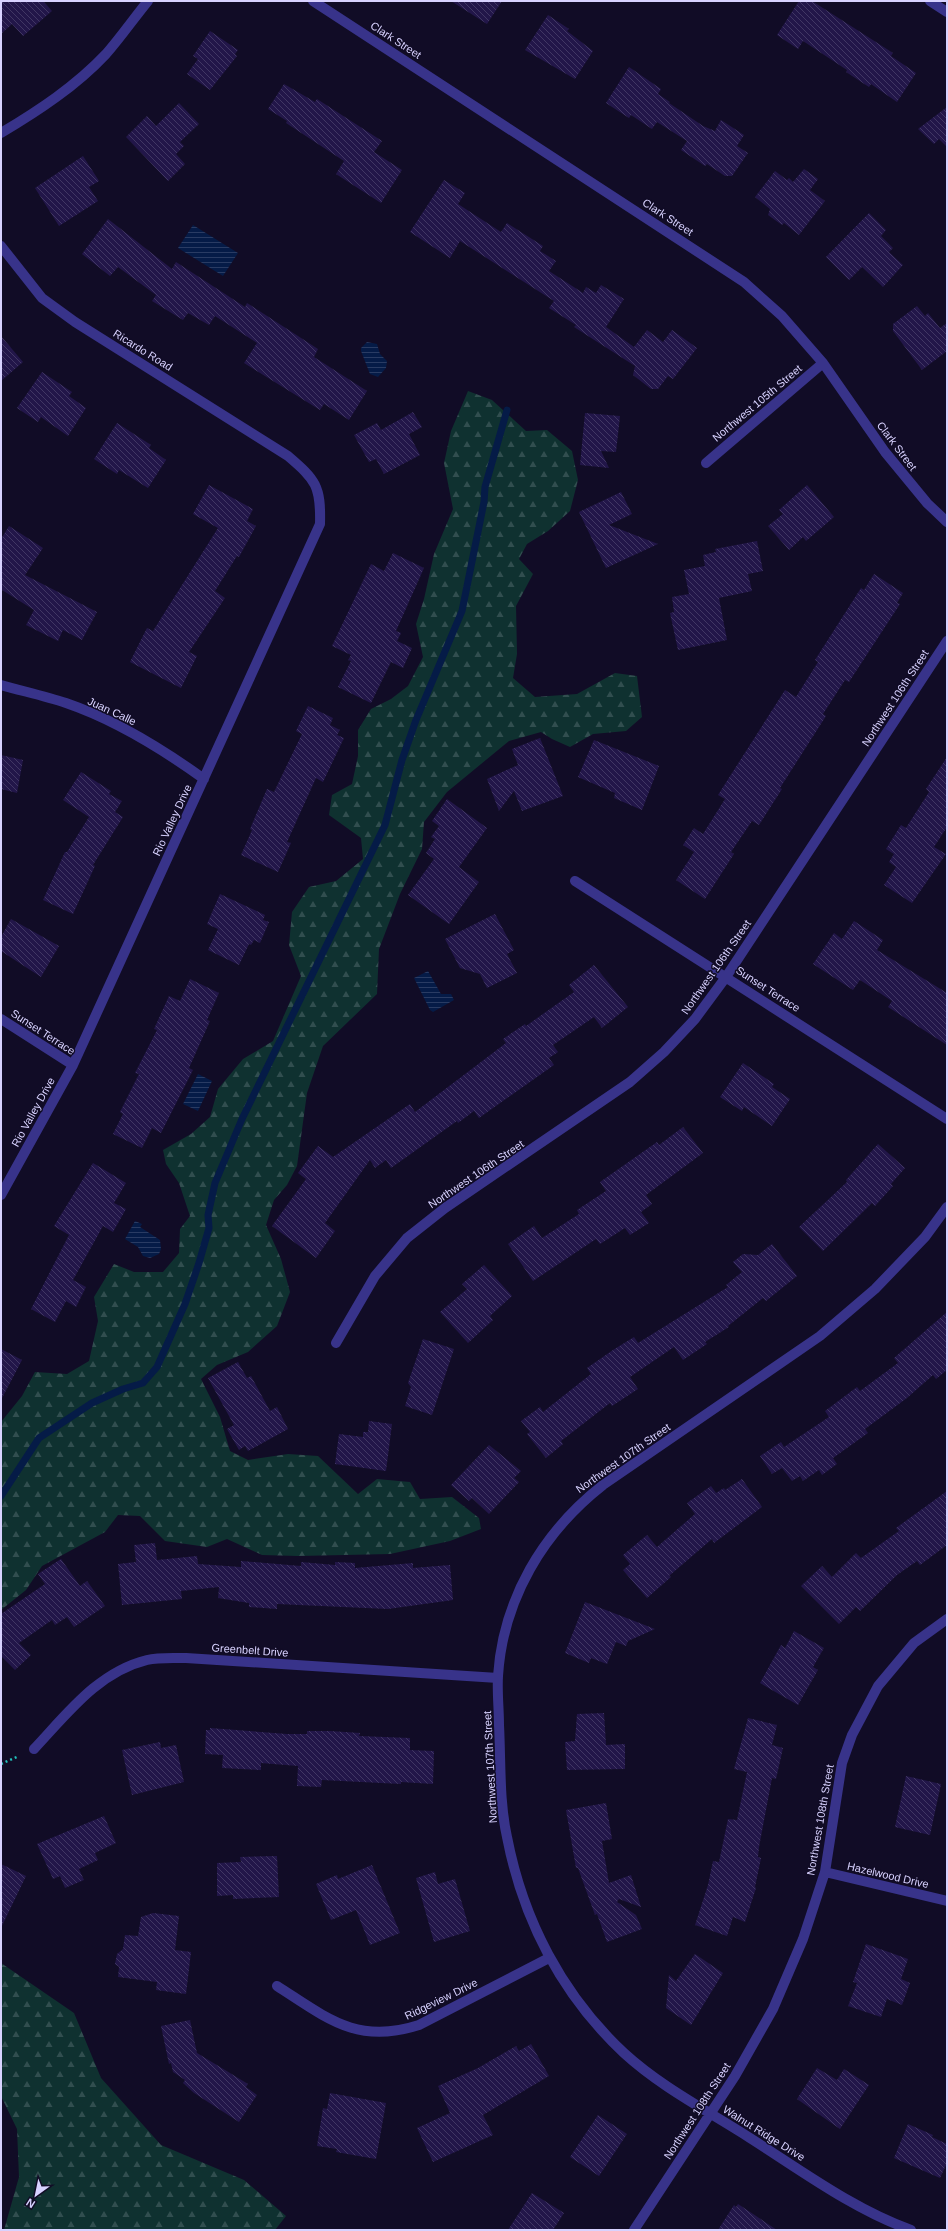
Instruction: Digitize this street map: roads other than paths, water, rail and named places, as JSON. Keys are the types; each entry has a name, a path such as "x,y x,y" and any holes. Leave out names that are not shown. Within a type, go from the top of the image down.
{"street":[{"path":"1,133 35,113 72,85 106,54 148,1"},
{"name":"Clark Street","path":"313,1 744,282 782,316 823,363 885,452 927,503 947,522"},
{"path":"930,1 947,12"},
{"name":"Ricardo Road","path":"1,246 42,298 75,322 288,456"},
{"name":"Northwest 105th Street","path":"706,463 823,363"},
{"name":"Rio Valley Drive","path":"1,1195 73,1065 320,524 321,498 310,474 288,456"},
{"name":"Northwest 106th Street","path":"336,1343 375,1276 406,1238 445,1208 630,1082 664,1052 695,1019 726,977 947,641"},
{"name":"Juan Calle","path":"1,686 66,703 114,723 161,748 204,779"},
{"name":"Sunset Terrace","path":"575,881 947,1119"},
{"name":"Sunset Terrace","path":"1,1018 73,1065"},
{"name":"Northwest 107th Street","path":"511,1855 506,1836 502,1786 498,1678 500,1652 513,1603 523,1579 550,1537 578,1505 603,1485 820,1336 875,1289 925,1237 947,1208"},
{"name":"Northwest 108th Street","path":"634,2230 735,2076 773,2009 803,1940 824,1872 842,1763 852,1735 878,1686 914,1643 947,1619"},
{"name":"Greenbelt Drive","path":"34,1749 80,1700 102,1680 124,1667 148,1660 186,1658 498,1678"},
{"name":"Walnut Ridge Drive","path":"511,1855 526,1909 549,1958 572,1994 623,2052 653,2077 841,2196 911,2230"},
{"name":"Hazelwood Drive","path":"824,1872 947,1901"},
{"name":"Ridgeview Drive","path":"277,1986 336,2024 367,2033 399,2032 419,2026 549,1958"}],"water":[{"path":"193,225 238,253 223,276 178,248"},
{"path":"367,342 377,344 380,354 387,361 386,368 378,377 370,374 361,351 361,348"},
{"path":"428,971 441,994 451,994 454,1000 433,1012 430,1010 414,978"},
{"path":"198,1074 212,1081 198,1111 183,1104"},
{"path":"135,1221 142,1224 140,1227 160,1240 161,1249 159,1254 150,1258 143,1256 138,1247 125,1239"}],"waterway":[{"path":"1,1496 39,1438 92,1403 123,1389 143,1383 157,1367 185,1304 199,1263 209,1228 208,1215 215,1183 242,1119 385,825 402,760 416,720 462,611 484,502 485,487 507,410"}]}
